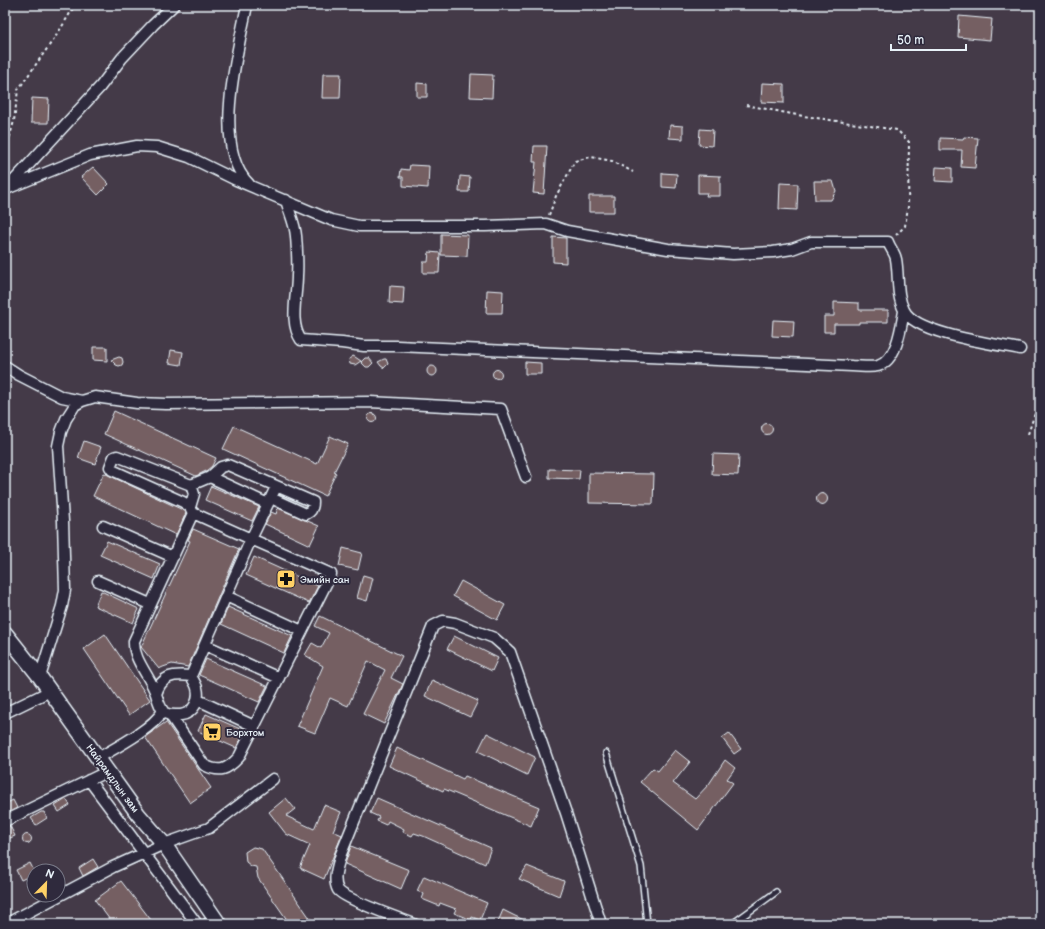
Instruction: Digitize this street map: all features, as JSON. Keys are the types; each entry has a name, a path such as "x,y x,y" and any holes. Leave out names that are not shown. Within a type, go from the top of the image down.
{"main road":[{"name":"Найрамдлын зам","path":"5,633 40,677 138,814 164,844 214,923"}],"street":[{"path":"5,190 100,86 122,58 174,5"},
{"path":"247,5 229,100 230,139 236,165 243,178 252,186"},
{"path":"5,190 90,155 137,146 157,147 189,157 331,220 358,226 486,226 546,224 567,231 668,249 733,254 773,252 792,249 811,242 888,242 890,249 896,257 901,303 904,311 912,319 944,334 1020,349"},
{"path":"286,200 294,221 296,236 297,276 295,308 297,333 301,340 364,346 397,346 878,366 890,357 899,338 904,311"},
{"path":"5,366 19,375 62,397 82,401"},
{"path":"40,677 62,606 65,590 63,521 58,446 66,419 75,404 82,401 95,397 137,404 370,402 501,409 526,476"},
{"path":"191,485 194,494 192,510 173,557 134,639 134,646 137,657 156,694 157,700 204,766 219,770 232,765 239,757 331,574 251,540 192,510 183,502 112,470 110,467 114,457 117,456 191,485 210,477 221,467 228,465 314,502 313,507 306,514 210,477"},
{"path":"190,676 276,486"},
{"path":"103,526 173,557"},
{"path":"98,581 150,604"},
{"path":"226,596 302,631"},
{"path":"414,924 350,898 339,891 335,879 341,854 433,626 442,621 455,623 494,638 510,652 566,813 601,924"},
{"path":"205,645 279,678"},
{"path":"156,694 166,678 179,675 190,676"},
{"path":"98,758 145,729 166,713 186,714 192,710 198,700 197,687 190,676"},
{"path":"5,713 50,691"},
{"path":"198,700 254,726"},
{"path":"5,822 108,771"},
{"path":"6,924 113,867 164,844 209,828 273,779"},
{"path":"89,780 197,924"}],"lane":[{"path":"606,753 641,866 647,924"},
{"path":"732,924 776,892"}],"path":[{"path":"5,155 14,121 18,90 58,33 74,5"},
{"path":"746,105 796,115 896,130 909,142 908,207 904,226 888,242"},
{"path":"546,224 556,196 574,161 591,157 612,162 633,172"},
{"path":"1028,434 1034,416 1040,405"},
{"path":"1034,416 1040,414"}],"building":[{"path":"959,16 992,19 990,40 958,37"},
{"path":"323,74 341,74 340,98 322,98"},
{"path":"471,74 493,75 492,98 470,97"},
{"path":"417,83 427,84 427,97 417,97"},
{"path":"762,83 784,84 784,103 761,102"},
{"path":"32,98 49,99 48,123 31,123"},
{"path":"670,125 683,126 683,139 669,138"},
{"path":"700,129 713,130 712,146 699,145"},
{"path":"964,137 978,138 975,168 961,167 962,150 940,150 940,138 963,139"},
{"path":"534,146 547,146 544,194 533,193 536,162 533,162"},
{"path":"410,165 429,166 428,188 403,186 403,177 400,177 401,169 409,170"},
{"path":"93,167 109,184 98,195 81,177"},
{"path":"936,167 952,168 952,182 935,181"},
{"path":"662,173 677,174 676,188 662,187"},
{"path":"698,175 720,176 720,196 706,196 707,193 698,193"},
{"path":"460,176 470,177 469,192 459,192"},
{"path":"814,181 833,181 836,191 831,200 815,200"},
{"path":"780,183 798,184 797,210 779,209"},
{"path":"589,196 614,196 614,212 589,212"},
{"path":"441,234 468,235 467,256 441,255"},
{"path":"553,237 566,238 566,263 553,262"},
{"path":"429,252 440,253 439,273 423,273 423,262 428,262"},
{"path":"390,286 404,287 403,304 389,303"},
{"path":"487,290 503,291 502,313 486,313"},
{"path":"834,302 859,303 859,310 888,310 888,322 834,324 834,332 824,332 824,316 834,316"},
{"path":"773,320 794,321 793,337 772,336"},
{"path":"93,347 107,347 107,361 93,360"},
{"path":"171,350 183,352 181,365 169,363"},
{"path":"353,356 361,361 355,365 350,364 349,359"},
{"path":"119,357 122,358 123,362 122,365 119,366 111,360"},
{"path":"365,358 369,358 373,363 369,367 366,367 361,362"},
{"path":"386,359 388,364 384,368 378,362"},
{"path":"525,362 541,363 541,374 525,374"},
{"path":"430,366 434,366 436,367 436,375 430,376 427,373 427,369"},
{"path":"497,369 502,374 497,379 492,374"},
{"path":"114,411 216,458 212,466 196,476 104,434"},
{"path":"372,413 377,418 372,423 367,418"},
{"path":"765,424 769,424 771,425 771,433 765,434 762,431 762,427"},
{"path":"234,426 317,464 330,436 348,444 334,472 336,473 325,496 223,449"},
{"path":"84,441 101,447 95,464 78,458"},
{"path":"713,454 739,455 738,475 712,474"},
{"path":"549,469 580,470 579,479 549,478"},
{"path":"104,473 185,511 186,513 176,535 93,496"},
{"path":"589,473 654,474 653,504 589,503"},
{"path":"211,486 259,507 252,521 205,500"},
{"path":"820,494 824,494 826,495 826,503 820,504 817,501 817,497"},
{"path":"278,508 319,526 310,545 265,524 271,512 276,514"},
{"path":"193,529 239,549 188,667 172,664 159,669 141,647 190,541 188,540"},
{"path":"107,541 160,564 154,579 100,555"},
{"path":"343,548 362,553 358,570 339,566"},
{"path":"254,557 318,586 309,603 246,575"},
{"path":"363,575 373,578 367,601 357,598"},
{"path":"461,581 505,605 497,620 453,596"},
{"path":"101,591 139,609 133,623 95,606"},
{"path":"228,607 292,636 284,653 221,624"},
{"path":"320,616 402,656 391,678 403,684 384,724 363,714 385,670 368,661 348,706 330,698 315,733 297,726 323,666 305,655 312,643 321,648 329,633 315,626"},
{"path":"105,634 150,700 129,715 84,649"},
{"path":"454,636 498,658 492,671 447,649"},
{"path":"206,659 267,686 259,702 199,675"},
{"path":"432,680 478,701 470,717 425,696"},
{"path":"206,714 245,731 236,748 198,731"},
{"path":"166,722 211,788 190,803 145,737"},
{"path":"487,733 535,757 527,775 478,751"},
{"path":"729,733 741,749 734,754 722,738"},
{"path":"397,748 463,779 465,776 539,807 531,826 444,789 443,791 389,766"},
{"path":"675,750 690,762 673,783 695,799 709,784 725,760 735,768 727,779 733,783 698,830 640,782 653,768 658,771"},
{"path":"286,798 295,809 286,816 314,829 324,805 341,812 333,831 342,835 324,879 300,868 310,845 286,834 269,812"},
{"path":"377,798 491,848 485,864 423,836 414,833 412,836 403,832 404,829 388,821 386,825 377,821 379,817 370,813"},
{"path":"66,799 70,805 59,812 55,806"},
{"path":"13,800 17,808 5,814 5,804"},
{"path":"41,812 44,812 47,818 36,825 31,818"},
{"path":"10,826 15,836 5,840 5,827"},
{"path":"25,835 29,835 31,839 29,843 25,843 23,841 23,837"},
{"path":"351,846 409,870 401,889 345,864"},
{"path":"253,847 262,849 314,924 290,924 258,878 256,867 251,866 246,862 245,852"},
{"path":"93,859 98,867 83,876 79,868"},
{"path":"26,865 26,878 21,880 16,870"},
{"path":"527,866 564,881 559,896 519,879"},
{"path":"424,876 487,903 480,920 472,917 471,920 454,913 456,909 440,903 439,906 422,899 424,894 417,891"},
{"path":"121,881 151,920 146,924 113,924 95,900"},
{"path":"503,910 515,916 533,924 497,924"}],"place":[{"name":"Эмийн сан","path":"286,579"},
{"name":"Борхтом","path":"212,732"}]}
